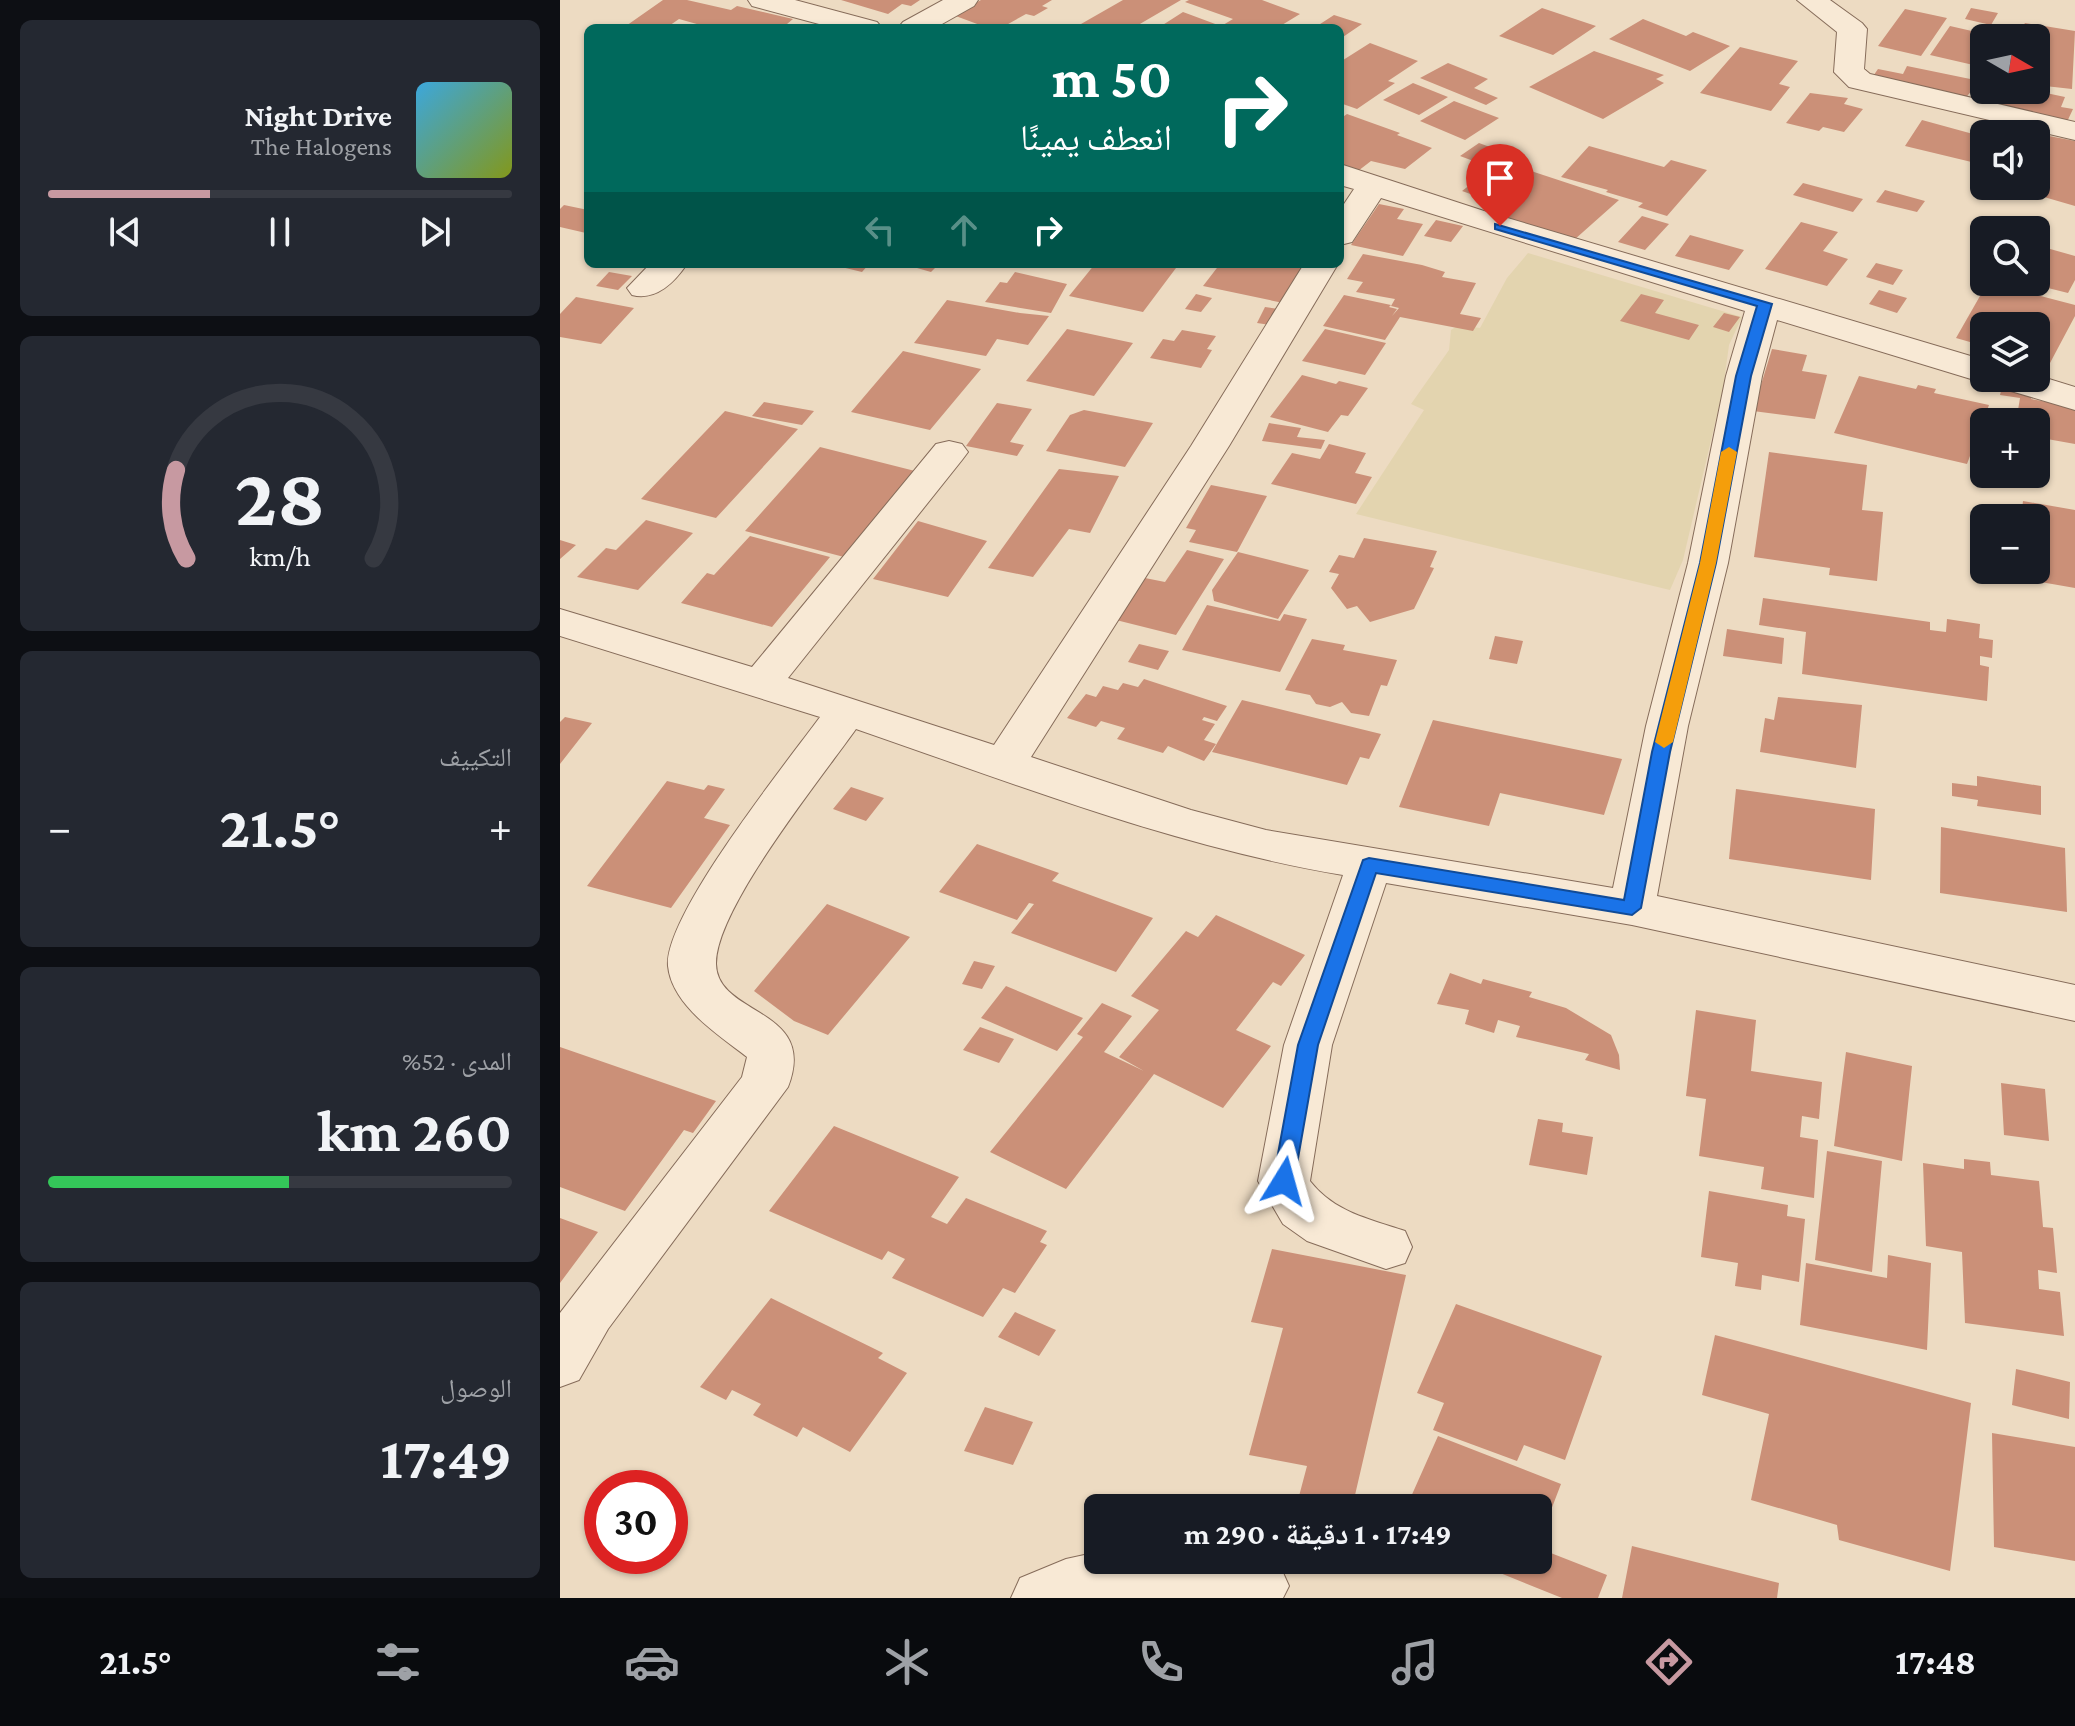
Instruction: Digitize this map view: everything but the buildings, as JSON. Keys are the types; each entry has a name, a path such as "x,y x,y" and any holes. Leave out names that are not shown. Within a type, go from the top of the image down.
{"street":[{"path":"762,0 852,24"},
{"path":"920,24 964,0"},
{"path":"1811,0 1852,29 1849,72 1860,81 2075,131"},
{"path":"1344,175 1500,226 1970,367"},
{"path":"1344,229 1373,185"},
{"path":"644,288 666,268"},
{"path":"1004,764 1210,446 1319,268"},
{"path":"1632,908 1661,752 1708,563 1744,376 1764,304"},
{"path":"2050,391 2075,399"},
{"path":"761,684 949,452"},
{"path":"560,622 847,711 1210,831 1266,846 1632,908 2075,1003"},
{"path":"560,1363 589,1313 763,1087 771,1067 771,1049 718,1006 699,985 691,963 698,932 757,839 847,711"},
{"path":"1369,865 1308,1045 1284,1181 1292,1203 1310,1218 1386,1247"},
{"path":"1041,1598 1066,1585 1118,1577 1259,1586"}],"shaded area":[{"path":"1528,253 1742,317 1729,345 1723,389 1683,560 1670,590 1356,514 1424,410 1411,404 1449,350 1451,330 1459,325 1480,328 1507,278"}],"slow traffic":[{"path":"1664,742 1708,563 1729,452"}],"route":[{"path":"1284,1181 1308,1045 1369,865 1632,908 1661,752 1708,563 1744,376 1764,304 1500,226"}]}
